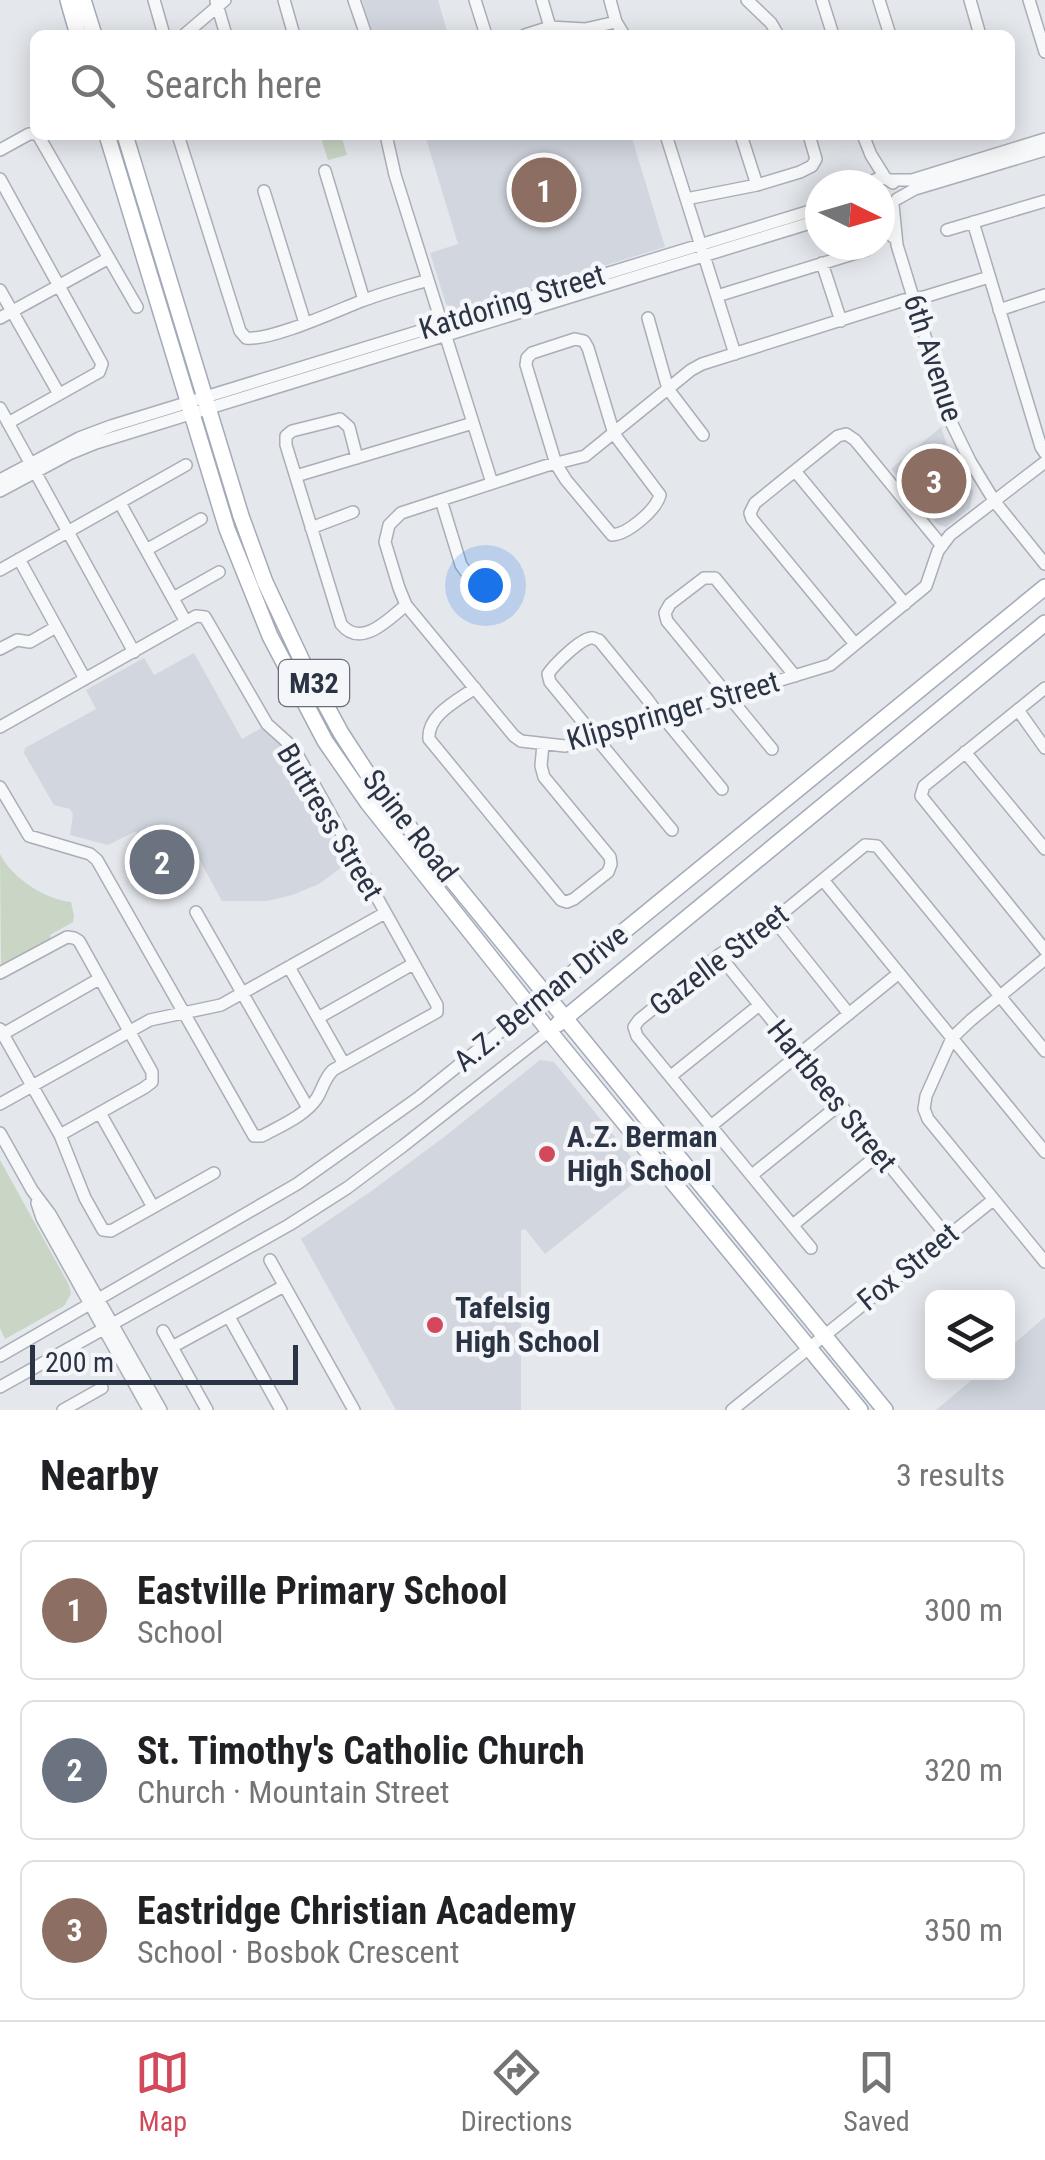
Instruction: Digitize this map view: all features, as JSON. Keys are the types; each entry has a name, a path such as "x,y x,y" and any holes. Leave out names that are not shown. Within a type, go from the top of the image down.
{"main road":[{"path":"68,0 77,30"},
{"path":"84,0 93,30"},
{"name":"Spine Road","path":"109,140 227,529 253,598 325,741 376,815 860,1410"},
{"name":"Spine Road","path":"126,140 241,516 265,582 341,733 413,832 885,1410"},
{"name":"A.Z. Berman Drive","path":"531,1007 1045,587"},
{"name":"A.Z. Berman Drive","path":"549,1031 1045,623"}],"street":[{"path":"154,0 163,30"},
{"path":"284,0 293,30"},
{"path":"354,0 364,30"},
{"path":"475,0 484,30"},
{"path":"542,0 550,27"},
{"path":"610,0 621,30"},
{"path":"747,0 776,30"},
{"path":"822,0 831,30"},
{"path":"879,0 888,30"},
{"path":"970,0 979,30"},
{"path":"1029,0 1045,52"},
{"path":"189,30 220,2"},
{"path":"220,2 225,30"},
{"path":"541,30 585,30 616,22"},
{"path":"0,150 30,134"},
{"path":"39,140 137,307"},
{"path":"180,140 242,335 256,338 428,280"},
{"path":"387,140 492,484"},
{"path":"668,140 736,354"},
{"path":"742,140 756,185"},
{"path":"686,199 800,172 812,166 815,155 810,140"},
{"path":"895,180 912,180 1045,140"},
{"path":"865,141 882,170"},
{"path":"865,141 867,170"},
{"path":"895,202 915,189 1045,150"},
{"path":"325,171 364,300"},
{"path":"0,179 102,364 98,372 8,423"},
{"name":"6th Avenue","path":"895,188 897,245"},
{"path":"264,191 304,323"},
{"path":"946,230 1045,201"},
{"name":"Katdoring Street","path":"32,468 189,407 702,250 805,213"},
{"path":"973,222 1045,452"},
{"name":"Katdoring Street","path":"702,250 805,224"},
{"name":"6th Avenue","path":"895,241 952,424 995,502 1045,564"},
{"path":"6,315 108,258"},
{"path":"717,296 832,260"},
{"path":"822,263 841,321"},
{"name":"Klipspringer Street","path":"989,277 691,370 586,456 401,513 387,530 387,552 406,605 514,736 522,741 565,746 824,668 926,586 950,536 1045,462"},
{"path":"0,290 6,315 59,394"},
{"path":"999,310 1045,295"},
{"path":"648,318 668,389 703,435"},
{"path":"575,340 584,341 614,434 660,495 657,505 620,534 612,534 556,464 526,366 527,358 575,340"},
{"path":"0,408 134,652"},
{"path":"357,458 348,427 340,418 286,436 345,630 356,634 380,627 406,605"},
{"path":"296,476 473,422"},
{"path":"855,644 752,519 755,503 838,436 848,435 942,546"},
{"path":"0,570 186,465"},
{"path":"0,480 32,468"},
{"path":"0,490 32,468"},
{"path":"795,471 905,604"},
{"path":"442,500 460,565 486,600"},
{"path":"0,728 186,622 120,502"},
{"path":"312,528 353,512"},
{"path":"146,550 201,519"},
{"path":"19,559 85,679"},
{"path":"173,598 219,572"},
{"path":"772,748 666,617 670,604 704,578 717,579 795,676"},
{"name":"Buttress Street","path":"186,622 205,617 267,724 296,754 437,1005 434,1015 344,1064"},
{"path":"0,650 17,640 30,642 56,628"},
{"path":"672,830 550,682 548,674 552,667 585,639 599,640 722,789"},
{"path":"474,688 433,720 428,729 429,739 567,902 608,872 610,857 544,777 544,744"},
{"path":"1045,688 924,786 921,796 1045,950"},
{"path":"1018,710 1045,748"},
{"path":"965,752 1045,848"},
{"path":"0,786 29,836 90,854 97,860 252,1135 257,1136 308,1108 328,1075 344,1064 289,966"},
{"name":"Gazelle Street","path":"811,1248 637,1036 634,1027 639,1020 719,955 774,920 865,845 877,846 1000,996"},
{"path":"822,880 1045,1152"},
{"path":"196,912 308,1108"},
{"path":"0,1104 129,1030 162,1016 221,1005 385,913"},
{"path":"774,920 849,1014"},
{"path":"0,972 69,937 78,941 152,1072 153,1079 144,1088 60,1136"},
{"name":"Hartbees Street","path":"719,955 946,1235"},
{"path":"1045,959 952,1038 926,1096 925,1114 1045,1262"},
{"path":"318,1018 413,964"},
{"path":"711,1126 898,973"},
{"path":"99,979 2,1031 60,1136 84,1198 104,1230 111,1231 214,1173"},
{"path":"1000,996 1045,1051"},
{"path":"671,1076 758,1006"},
{"name":"A.Z. Berman Drive","path":"0,1356 298,1184 418,1098 531,1007"},
{"name":"A.Z. Berman Drive","path":"0,1387 288,1225 346,1188 549,1031"},
{"path":"752,1175 839,1105"},
{"path":"100,1113 153,1208"},
{"path":"0,1133 50,1214 150,1410"},
{"path":"792,1225 879,1154"},
{"name":"Fox Street","path":"732,1410 993,1200"},
{"path":"270,1260 354,1410"},
{"path":"172,1347 284,1286"},
{"path":"228,1317 281,1410"},
{"path":"108,1326 161,1410"},
{"path":"162,1330 207,1410"},
{"path":"63,1410 84,1405 102,1388"}],"shaded area":[{"path":"362,0 438,0 447,30 371,30"},
{"path":"427,140 633,140 665,247 458,311 446,304 430,253 458,244"},
{"path":"941,427 973,491 970,508 946,527 938,525 891,469"},
{"path":"194,653 242,739 263,727 286,748 350,861 319,884 267,901 222,901 192,846 134,832 108,845 70,835 73,814 70,809 54,805 24,753 25,748 96,709 86,690 144,658 154,675"},
{"name":"Tafelsig High School","path":"540,1060 554,1062 645,1174 545,1254 525,1229 521,1230 521,1410 396,1410 301,1239 448,1134"},
{"path":"1045,1317 1045,1410 936,1410 972,1380 1015,1380 1015,1343"}],"green space":[{"path":"322,140 342,140 347,155 328,160"},
{"path":"0,854 30,886 71,902 74,916 73,922 50,935 51,939 1,967"},
{"path":"0,1160 71,1294 64,1306 5,1339 0,1328"}],"place":[{"name":"Eastville Primary School","path":"544,190"},
{"name":"Eastridge Christian Academy","path":"934,481"},
{"name":"St. Timothy's Catholic Church","path":"162,862"},
{"name":"A.Z. Berman High School","path":"547,1154"},
{"name":"Tafelsig High School","path":"435,1325"}]}
